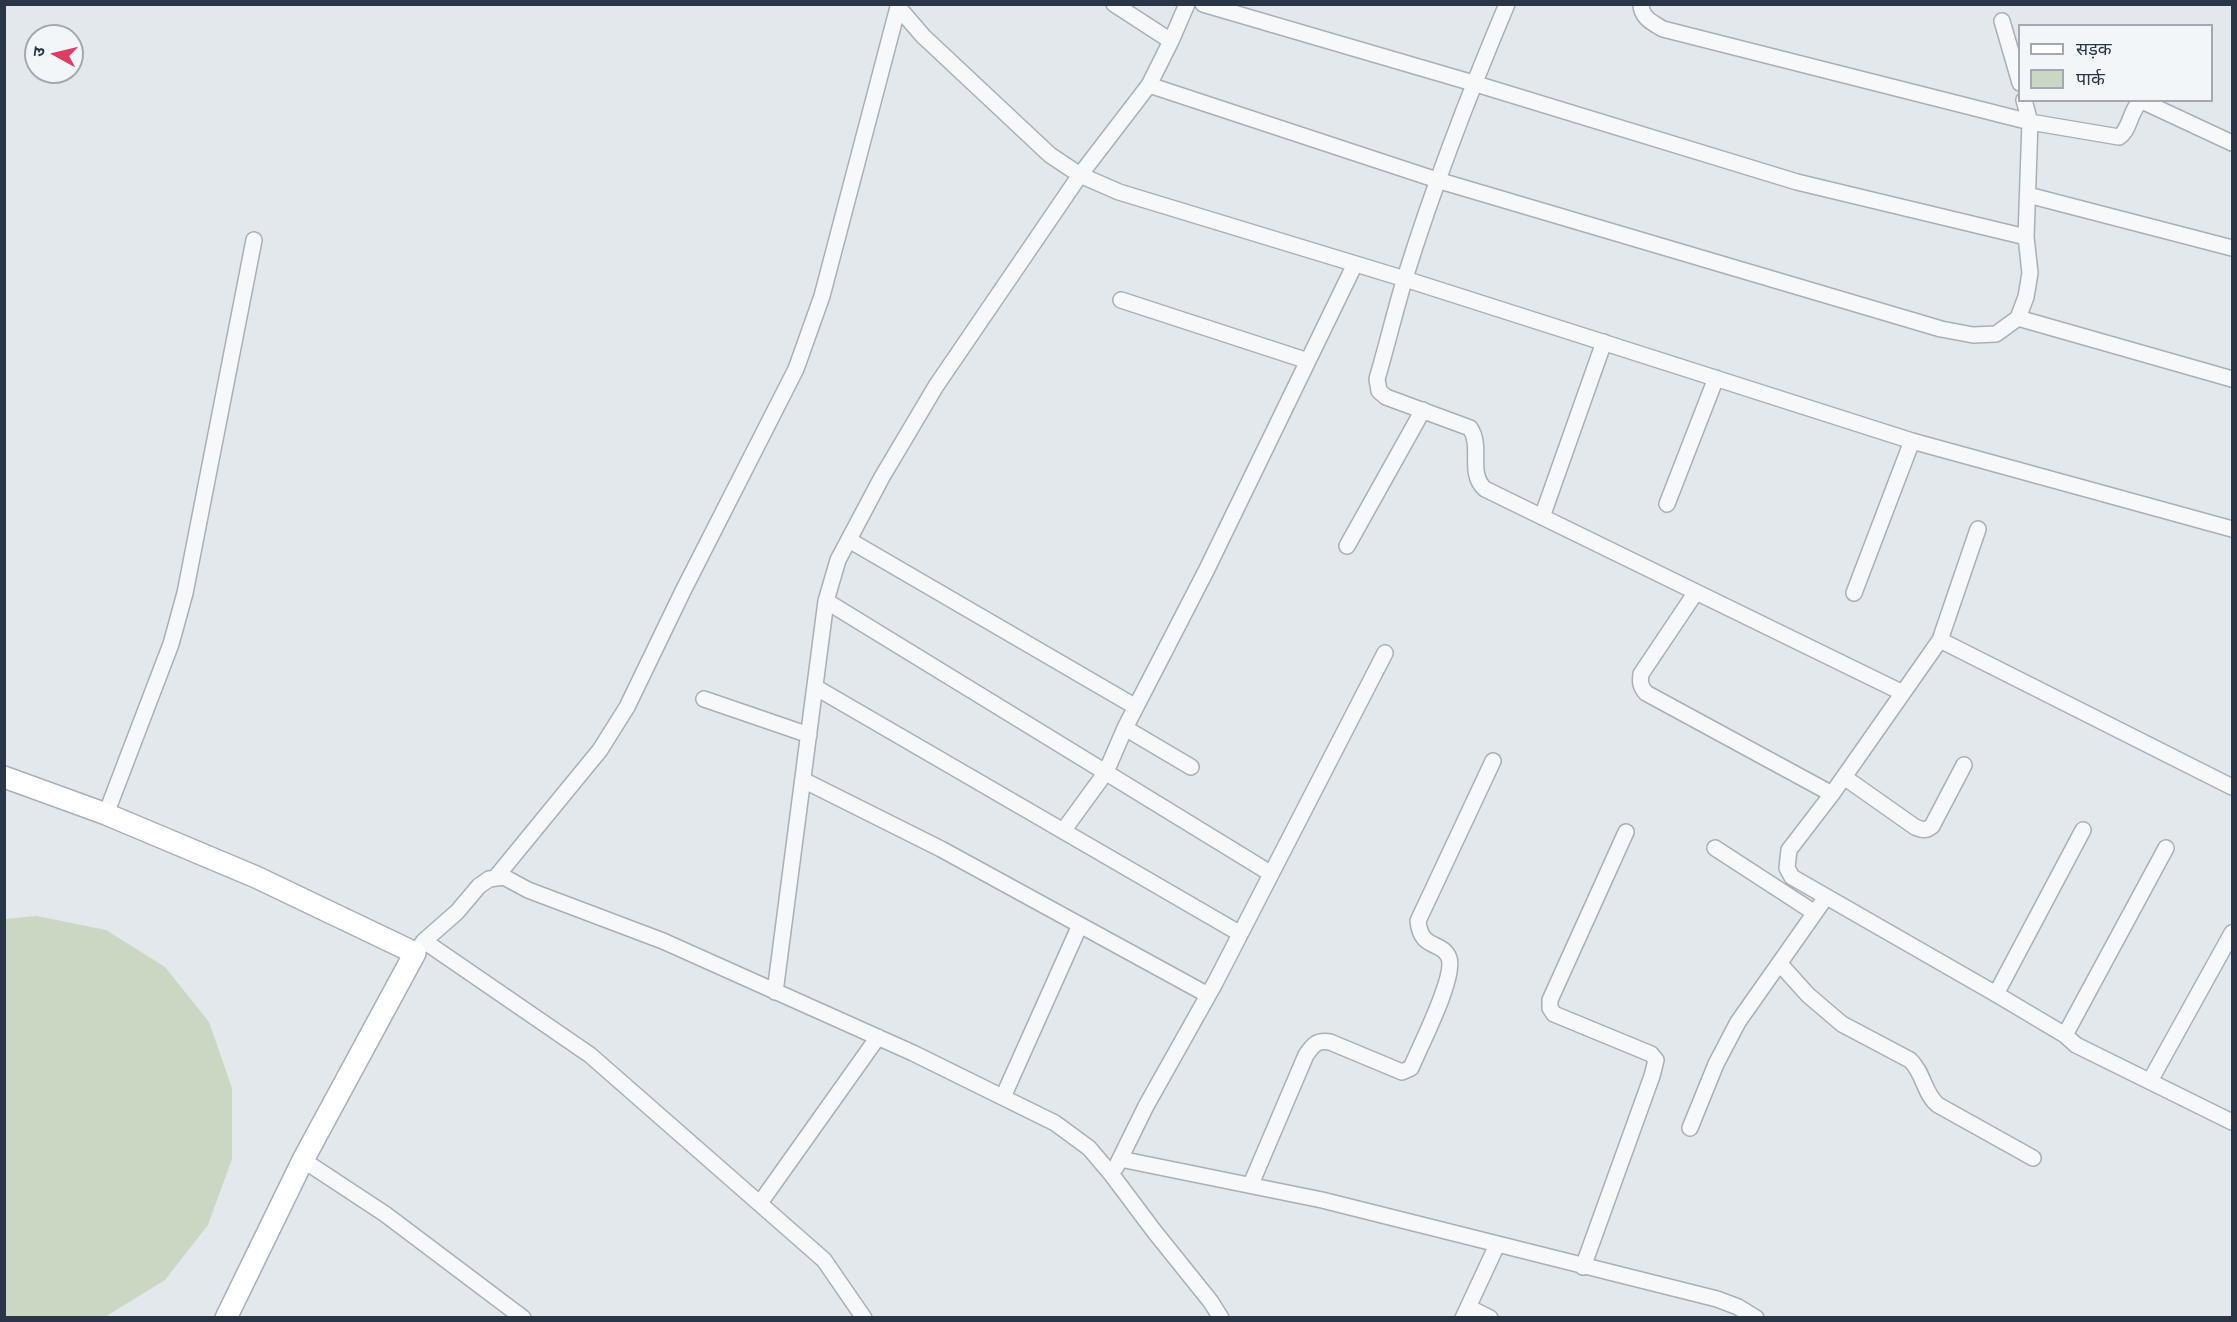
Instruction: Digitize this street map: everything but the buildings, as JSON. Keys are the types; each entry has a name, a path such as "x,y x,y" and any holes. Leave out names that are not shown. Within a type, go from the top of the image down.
{"street":[{"path":"1114,4 1170,41"},
{"path":"775,992 826,601 835,570 882,477 936,386 1080,174 1149,85 1187,4"},
{"path":"1203,4 1473,83 1797,182 2026,237"},
{"path":"1507,4 1473,83 1437,180 1405,279 1377,379 1378,391 1386,397 1470,428 1476,441 1476,478 1485,489 1903,693"},
{"path":"1641,4 1641,10 1648,20 1663,29 2030,122 2119,137 2126,131 2137,104 2142,102 2232,143"},
{"path":"898,6 923,36 1050,155 1080,174 1119,192 1405,279 1912,441 2232,529"},
{"path":"496,877 600,750 627,707 796,369 822,296 898,6"},
{"path":"2002,21 2018,79"},
{"path":"1149,85 1437,180 1941,329 1973,335 1996,334 2018,318 2026,297 2030,273 2026,237 2030,122 2025,102"},
{"path":"2028,195 2232,248"},
{"path":"106,814 171,644 180,613 254,240"},
{"path":"1063,831 1106,772 1125,728 1206,571 1355,264"},
{"path":"1121,300 1308,361"},
{"path":"2018,318 2232,379"},
{"path":"1542,517 1604,342"},
{"path":"1667,504 1716,378"},
{"path":"1347,546 1423,410"},
{"path":"1854,593 1912,441"},
{"path":"1978,529 1940,640 1832,794 1789,850 1787,868 1792,877 1996,994 2065,1035 2088,1052 2232,1122"},
{"path":"849,540 1136,706"},
{"path":"1696,592 1641,674 1642,688 1646,693 1832,794"},
{"path":"826,601 1270,873"},
{"path":"1940,640 2232,788"},
{"path":"1112,1175 1146,1106 1208,995 1385,653"},
{"path":"815,687 1239,933"},
{"path":"704,699 809,735"},
{"path":"1125,728 1191,767"},
{"path":"1251,1184 1306,1056 1314,1044 1320,1041 1330,1042 1401,1071 1411,1068 1445,988 1451,968 1449,958 1444,951 1426,941 1421,935 1418,921 1493,761"},
{"path":"1844,777 1915,827 1927,830 1932,826 1964,765"},
{"path":"4,777 106,814 419,947 590,1055 824,1260 864,1317"},
{"path":"803,780 942,849 1208,995"},
{"path":"1996,994 2083,830"},
{"path":"1584,1267 1656,1060 1651,1054 1554,1014 1550,1008 1550,1000 1626,832"},
{"path":"1715,848 1815,913"},
{"path":"2065,1035 2166,848"},
{"path":"226,1317 303,1160 419,947 457,912 479,886 496,877 514,880 528,890 663,941 878,1037 1055,1123 1089,1148 1221,1317"},
{"path":"1690,1128 1716,1064 1738,1022 1826,897"},
{"path":"1004,1097 1080,924"},
{"path":"2150,1081 2232,933"},
{"path":"1780,964 1808,995 1842,1024 1910,1060 1919,1069 1928,1092 1938,1105 2033,1158"},
{"path":"760,1203 878,1037"},
{"path":"1120,1159 1251,1184 1717,1299 1756,1317"},
{"path":"303,1160 385,1214 523,1317"},
{"path":"1490,1317 1465,1312 1497,1245"}],"green space":[{"path":"37,916 106,930 165,967 209,1022 232,1088 232,1159 208,1225 165,1280 105,1317 5,1317 5,919"}]}
